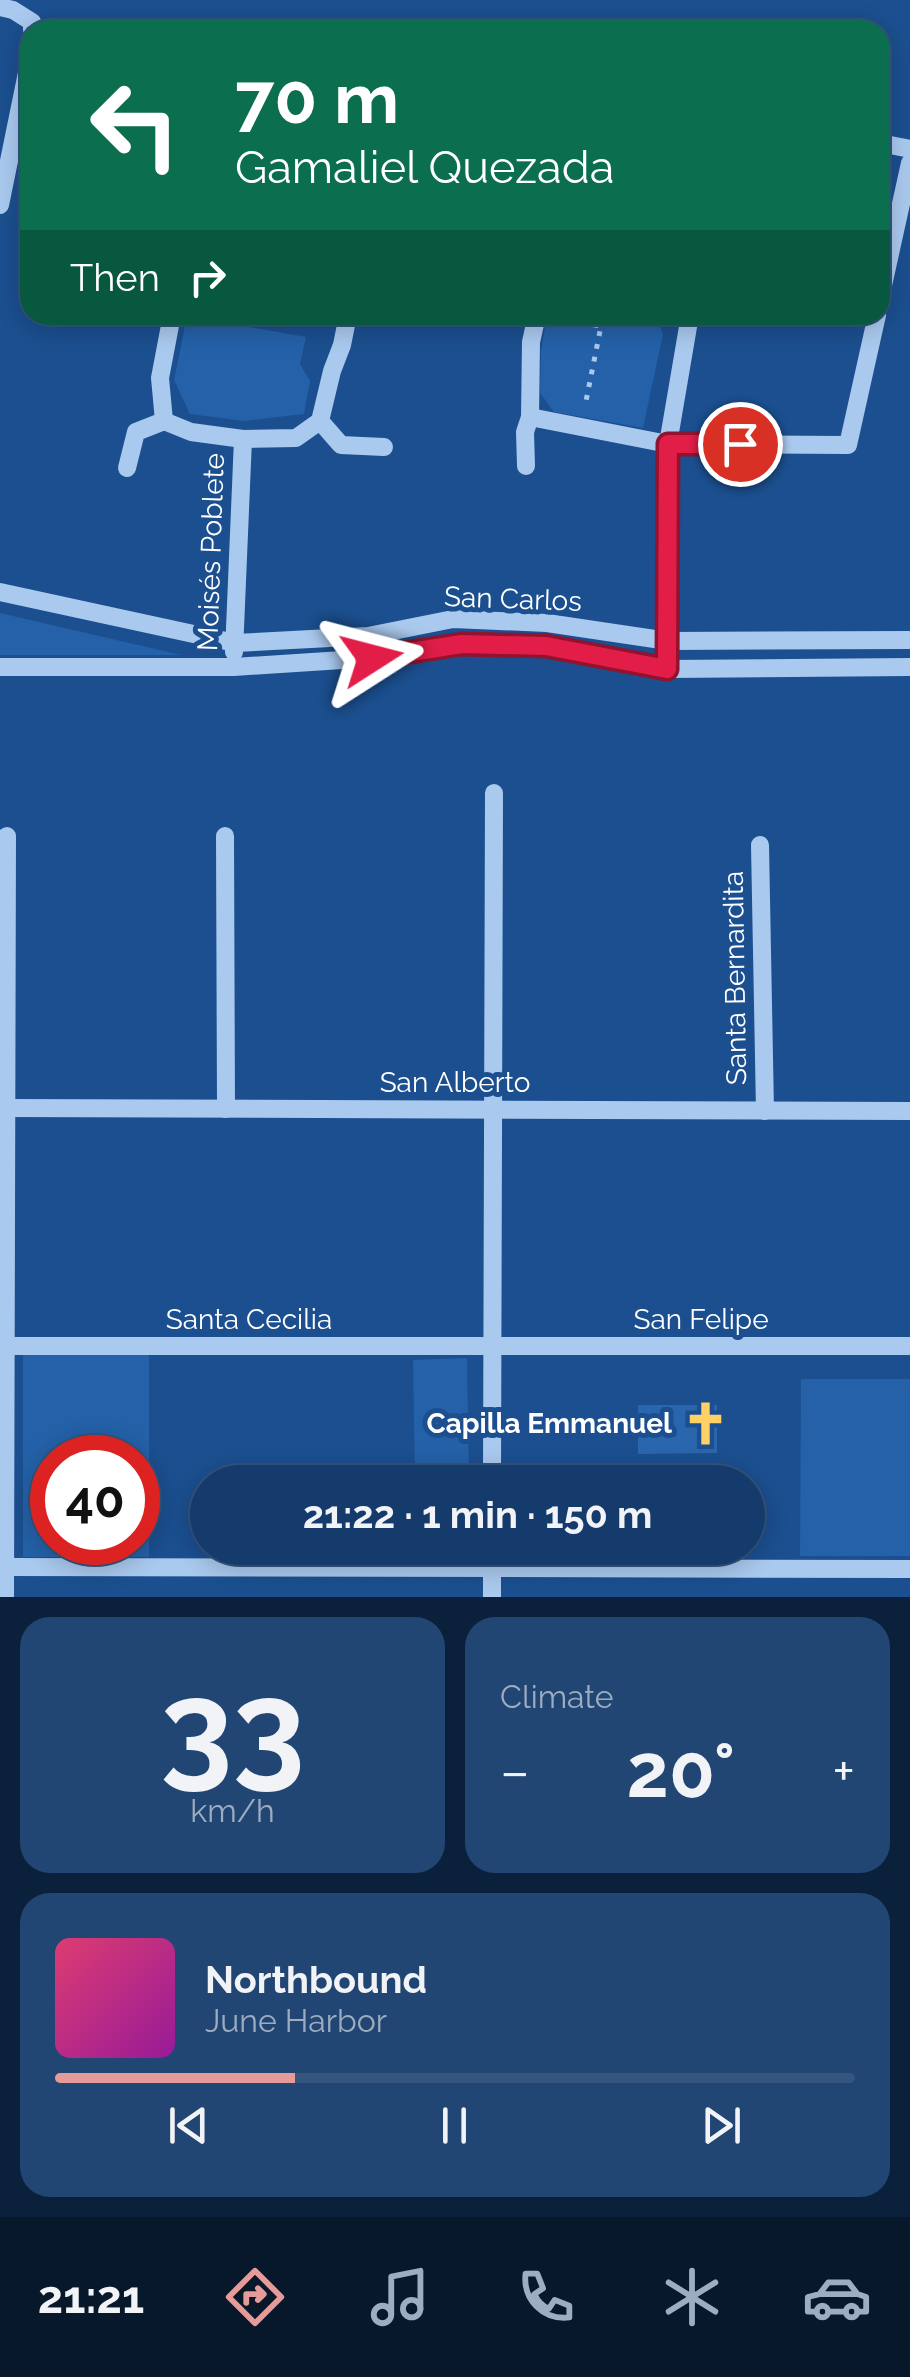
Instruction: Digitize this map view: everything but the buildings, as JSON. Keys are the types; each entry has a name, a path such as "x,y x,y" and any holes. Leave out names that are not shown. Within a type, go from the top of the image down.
{"street":[{"path":"0,7 29,20"},
{"path":"0,205 20,107"},
{"path":"890,254 910,163"},
{"path":"127,468 136,432 164,422 160,378 170,325"},
{"path":"346,325 320,422 341,445 384,447"},
{"path":"526,466 525,432 530,417 535,325"},
{"path":"667,669 668,444 688,325"},
{"path":"530,417 668,444 848,445 874,325"},
{"name":"Moisés Poblete","path":"164,422 191,432 243,438 296,438 320,422"},
{"name":"Moisés Poblete","path":"234,667 243,438"},
{"name":"San Carlos","path":"0,592 235,643 368,636 453,619 547,623 668,641 910,640"},
{"name":"San Carlos","path":"0,667 234,667 372,658 462,644 546,646 667,669 910,668"},
{"path":"492,1465 494,793"},
{"path":"5,1597 3,1108 7,836"},
{"path":"225,836 226,1109"},
{"name":"Santa Bernardita","path":"760,845 765,1110"},
{"name":"San Alberto","path":"3,1108 910,1111"},
{"name":"Santa Cecilia","path":"6,1346 493,1347"},
{"name":"San Felipe","path":"493,1347 910,1346"},
{"path":"5,1567 910,1569"},
{"path":"492,1568 492,1597"}],"path":[{"path":"580,427 601,326 595,325"}],"shaded area":[{"path":"185,325 238,325 306,337 300,364 310,381 304,414 244,421 190,414 174,380"},
{"path":"545,325 659,325 663,334 643,428 554,412 540,393"},
{"path":"0,613 181,655 0,655"},
{"path":"23,1355 149,1355 149,1435 30,1435 30,1557 23,1557"},
{"path":"467,1358 469,1465 415,1465 413,1360"},
{"path":"801,1379 910,1379 910,1556 800,1556"}],"place":[{"name":"Capilla Emmanuel","path":"705,1423"}],"route":[{"path":"372,658 462,644 546,646 667,669 668,444 740,444"}]}
